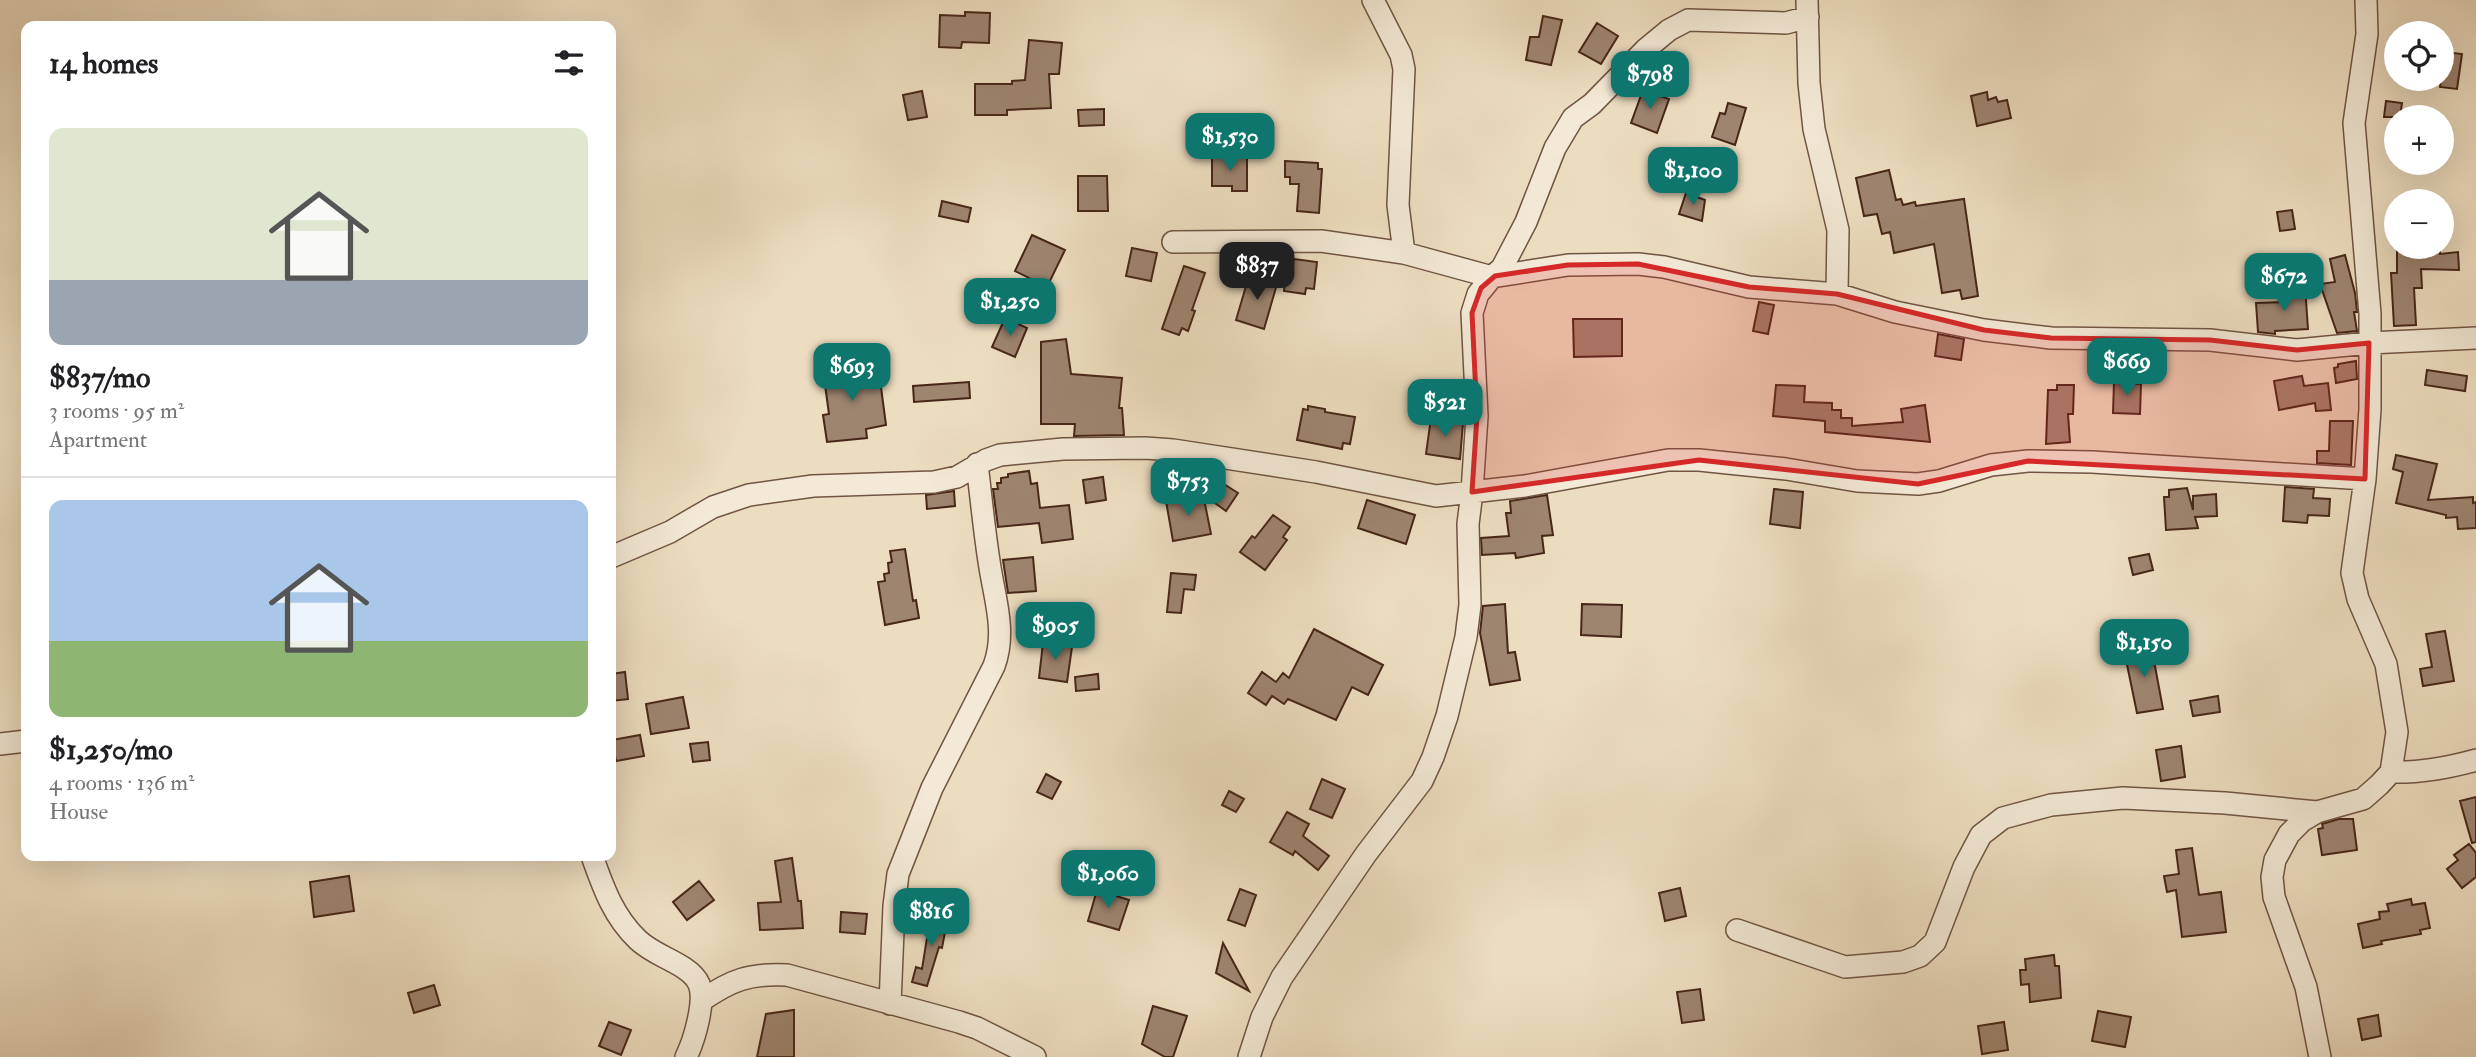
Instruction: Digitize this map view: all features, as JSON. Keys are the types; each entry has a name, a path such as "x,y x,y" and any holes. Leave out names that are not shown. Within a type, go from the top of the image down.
{"street":[{"path":"1373,0 1401,55 1404,69 1398,205 1404,253"},
{"path":"2320,1057 2306,987 2274,897 2272,877 2278,851 2302,821 2317,812 2363,799 2391,772 2397,732 2386,664 2358,599 2352,573 2365,479 2370,409 2370,314 2354,123 2367,34 2366,0"},
{"path":"1808,8 1814,129 1838,230 1837,294"},
{"path":"1249,1057 1262,1017 1282,977 1366,854 1422,781 1447,716 1466,637 1470,605 1468,524 1477,416 1472,313 1478,294 1502,268 1526,222 1555,148 1573,118 1592,104 1646,49 1669,30 1688,20 1786,23 1808,8"},
{"path":"1172,242 1321,241 1404,253 1492,277 1568,265 1638,264 1664,267 1749,287 1837,294 1895,312 1959,325 2051,338 2210,340 2298,351 2368,343 2476,338"},
{"path":"616,555 670,532 713,508 750,495 813,486 934,482 957,477 977,464 1012,453 1144,448 1316,472 1436,496 1525,486 1668,460 1699,460 1786,469 1857,481 1918,484 1940,481 1991,465 2028,461 2092,462 2365,479"},
{"path":"890,1004 898,874 932,788 994,667 999,652 999,620 977,464"},
{"path":"0,744 21,742"},
{"path":"2391,772 2413,773 2442,769 2476,760"},
{"path":"1737,930 1845,967 1903,962 1920,956 1935,942 1964,867 1981,835 2003,818 2051,805 2123,798 2225,803 2317,812"},
{"path":"594,861 602,886 617,914 638,939 694,976 699,984 701,1002 691,1047 686,1057"},
{"path":"701,1002 734,981 768,974 788,975 977,1028 1035,1057"}],"highlighted area":[{"path":"1638,264 1749,287 1837,294 1984,330 2051,338 2210,340 2297,350 2369,343 2365,479 2028,461 1918,484 1699,460 1472,492 1477,416 1472,313 1481,288 1495,276 1568,265"}],"building":[{"path":"965,12 990,13 989,43 962,42 961,48 939,47 940,15 965,16"},
{"path":"1543,16 1562,20 1551,65 1526,60 1530,37 1539,37"},
{"path":"1597,23 1618,36 1601,64 1579,52"},
{"path":"1029,40 1062,43 1059,74 1049,74 1051,108 1007,110 1007,115 975,115 975,84 1012,84 1012,81 1025,80"},
{"path":"2454,53 2462,54 2457,89 2454,89"},
{"path":"1643,90 1669,99 1657,133 1631,123"},
{"path":"922,91 927,117 908,120 903,95"},
{"path":"1987,92 1988,100 1996,97 1998,102 2007,100 2011,118 1977,126 1971,96"},
{"path":"2386,101 2402,103 2402,105 2386,105"},
{"path":"1728,103 1746,108 1735,145 1712,137 1720,113 1725,114"},
{"path":"1104,109 1104,125 1079,126 1078,110"},
{"path":"1247,157 1247,191 1232,191 1232,186 1212,186 1212,158"},
{"path":"1285,161 1318,163 1318,169 1322,169 1319,213 1297,211 1299,184 1290,184 1290,177 1285,177"},
{"path":"1889,170 1896,200 1901,199 1903,205 1915,202 1916,206 1964,199 1978,296 1962,299 1960,290 1942,293 1934,244 1894,253 1890,232 1882,234 1877,214 1864,216 1856,178"},
{"path":"1078,176 1107,176 1108,211 1078,211"},
{"path":"1686,193 1705,200 1702,221 1679,214"},
{"path":"942,201 971,208 968,222 939,216"},
{"path":"2292,210 2295,229 2280,231 2277,212"},
{"path":"1032,235 1065,250 1047,287 1015,271"},
{"path":"1132,248 1157,253 1151,281 1126,276"},
{"path":"2454,252 2458,252 2459,270 2421,269 2422,288 2414,288 2416,325 2394,326 2391,273 2397,273 2397,259 2454,259"},
{"path":"2345,255 2355,293 2357,331 2337,333 2320,284 2335,282 2330,259"},
{"path":"1294,259 1317,262 1314,289 1306,288 1305,294 1284,291 1287,262 1293,263"},
{"path":"1184,266 1205,273 1188,331 1182,328 1179,335 1162,329"},
{"path":"1249,276 1277,284 1264,329 1236,320"},
{"path":"2305,286 2308,329 2275,331 2275,334 2258,332 2256,303 2284,302 2283,289"},
{"path":"1759,302 1774,305 1768,334 1753,331"},
{"path":"1005,318 1027,328 1015,357 992,347"},
{"path":"1573,319 1622,319 1622,356 1574,357"},
{"path":"1938,334 1964,339 1961,360 1935,356"},
{"path":"1066,339 1071,374 1122,378 1119,408 1122,408 1124,435 1074,436 1075,424 1041,424 1041,342"},
{"path":"2356,361 2357,379 2336,383 2334,368 2338,367 2338,364"},
{"path":"854,366 855,370 879,372 886,425 866,429 867,438 827,442 823,415 829,414 823,370"},
{"path":"2427,370 2467,376 2465,391 2425,385"},
{"path":"2302,376 2304,386 2328,383 2331,410 2316,411 2315,403 2279,410 2274,381"},
{"path":"969,382 970,398 914,402 913,386"},
{"path":"2114,382 2141,384 2140,414 2113,413"},
{"path":"1776,385 1805,386 1804,402 1832,403 1832,410 1841,410 1841,418 1852,418 1852,426 1903,422 1901,409 1925,405 1930,442 1825,432 1825,421 1773,416"},
{"path":"2057,385 2074,385 2073,414 2068,414 2070,442 2046,444 2048,390 2057,390"},
{"path":"1308,406 1355,417 1350,444 1343,443 1342,449 1297,440 1303,409 1308,410"},
{"path":"1431,418 1463,423 1460,459 1426,454"},
{"path":"2330,421 2353,421 2351,465 2317,463 2317,451 2329,451"},
{"path":"2396,455 2437,464 2428,500 2473,497 2473,503 2476,502 2476,528 2458,529 2457,517 2446,518 2446,515 2396,503 2403,472 2393,469"},
{"path":"1029,471 1031,484 1037,483 1040,508 1069,505 1073,539 1042,543 1039,523 998,527 993,489 998,489 997,483 1001,483 1001,478 1008,477 1008,474"},
{"path":"1103,477 1106,500 1086,503 1083,480"},
{"path":"1219,481 1238,493 1226,511 1208,498"},
{"path":"2285,487 2314,489 2313,498 2330,499 2329,516 2308,515 2307,523 2283,521"},
{"path":"2187,488 2193,510 2193,496 2216,494 2217,516 2195,517 2198,528 2166,530 2164,497 2169,497 2169,490"},
{"path":"1774,489 1803,492 1800,528 1770,524"},
{"path":"954,491 955,506 927,509 926,495"},
{"path":"1203,494 1211,534 1173,541 1166,501"},
{"path":"1547,495 1553,535 1542,536 1544,553 1516,558 1515,553 1482,555 1481,538 1509,536 1506,513 1511,513 1510,501"},
{"path":"1367,500 1415,515 1406,544 1358,528"},
{"path":"1273,515 1290,527 1283,537 1287,540 1265,570 1240,552"},
{"path":"905,549 913,601 916,600 919,618 885,625 878,582 885,581 884,574 889,573 888,563 892,562 890,551"},
{"path":"2149,554 2153,570 2133,575 2129,558"},
{"path":"1033,557 1036,591 1008,593 1003,560"},
{"path":"1171,573 1196,575 1194,590 1184,589 1181,613 1167,612"},
{"path":"1505,604 1508,653 1515,652 1520,680 1490,685 1480,633 1483,606"},
{"path":"1582,604 1622,605 1621,637 1581,635"},
{"path":"1314,629 1383,665 1368,695 1352,687 1336,720 1288,699 1284,704 1272,696 1266,705 1248,693 1262,672 1276,682 1283,673 1289,678"},
{"path":"2445,631 2454,681 2423,686 2420,669 2432,667 2426,634"},
{"path":"1043,643 1072,647 1067,682 1039,678"},
{"path":"2151,645 2163,709 2137,713 2124,650"},
{"path":"625,672 628,699 616,700 616,673"},
{"path":"1098,674 1099,689 1076,691 1075,677"},
{"path":"2218,696 2220,712 2193,716 2190,701"},
{"path":"683,697 689,728 651,734 646,704"},
{"path":"640,735 644,756 616,761 616,739"},
{"path":"708,742 710,760 693,762 690,744"},
{"path":"2181,746 2185,777 2161,781 2156,750"},
{"path":"1046,774 1061,782 1052,799 1037,792"},
{"path":"1322,779 1345,789 1332,818 1310,809"},
{"path":"1229,791 1244,799 1236,812 1222,805"},
{"path":"2476,797 2476,842 2472,843 2460,801"},
{"path":"1287,812 1309,824 1303,836 1329,856 1318,870 1295,851 1293,855 1270,842"},
{"path":"2339,819 2353,819 2357,850 2322,855 2318,829 2323,828 2322,824"},
{"path":"2469,844 2476,853 2476,877 2462,888 2447,869 2458,860 2454,855"},
{"path":"2192,848 2199,895 2221,892 2226,932 2182,937 2176,890 2167,892 2164,876 2179,874 2176,850"},
{"path":"792,858 798,901 801,901 803,928 760,930 758,903 781,902 775,861"},
{"path":"349,876 354,911 314,917 310,882"},
{"path":"699,881 714,900 687,920 673,902"},
{"path":"1680,888 1686,916 1665,921 1659,893"},
{"path":"1240,889 1256,895 1245,926 1228,920"},
{"path":"1097,890 1129,900 1119,930 1088,921"},
{"path":"2411,899 2412,905 2425,903 2430,928 2420,930 2421,934 2381,941 2382,944 2363,948 2358,924 2380,919 2379,912 2389,911 2387,904"},
{"path":"841,912 867,914 865,934 840,932"},
{"path":"931,913 948,916 942,948 939,947 927,986 912,982 916,967 922,969"},
{"path":"1223,943 1249,991 1216,973"},
{"path":"2054,955 2055,966 2059,966 2061,998 2030,1002 2029,984 2021,985 2020,970 2026,970 2025,959"},
{"path":"434,985 440,1005 414,1013 408,993"},
{"path":"1700,989 1704,1020 1682,1023 1677,992"},
{"path":"1153,1006 1187,1016 1173,1057 1165,1057 1142,1044"},
{"path":"794,1010 794,1057 757,1057 766,1014"},
{"path":"2098,1011 2131,1017 2125,1047 2092,1041"},
{"path":"2378,1015 2381,1036 2362,1040 2358,1019"},
{"path":"609,1022 631,1030 621,1055 599,1046"},
{"path":"2004,1022 2008,1050 1982,1054 1978,1026"}]}
